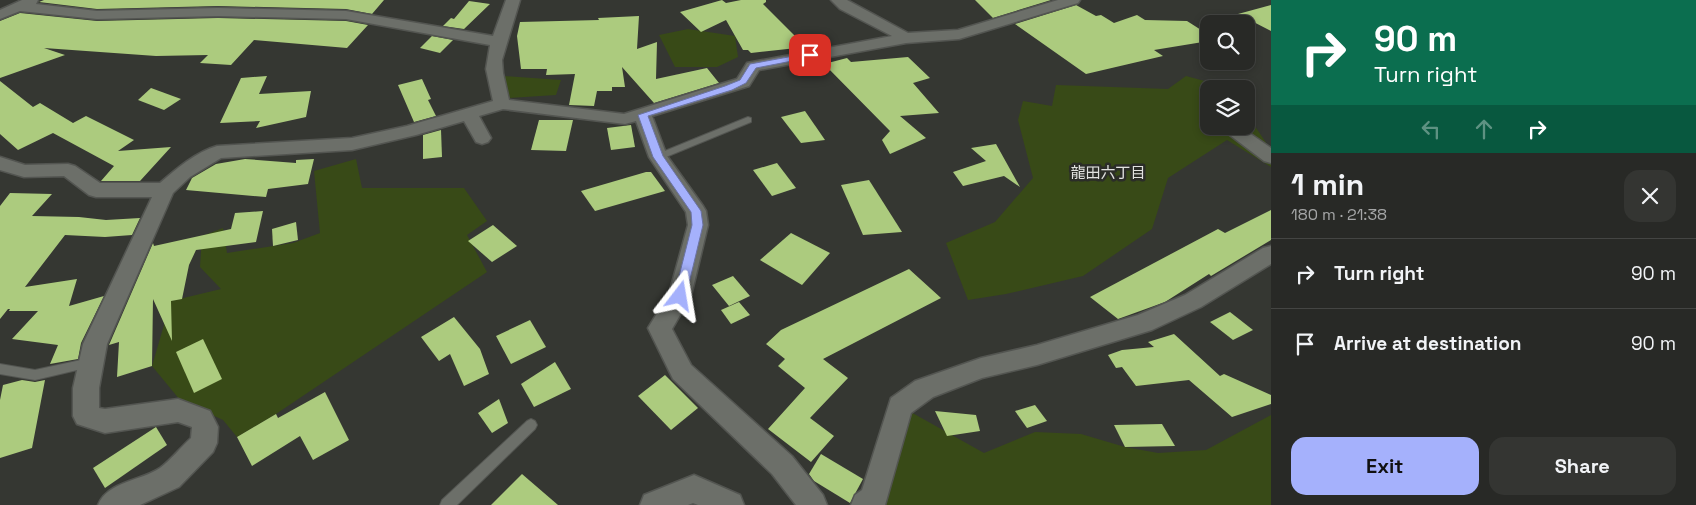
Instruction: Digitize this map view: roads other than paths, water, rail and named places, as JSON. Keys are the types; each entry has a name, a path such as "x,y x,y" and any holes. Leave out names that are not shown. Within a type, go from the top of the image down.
{"street":[{"path":"0,15 34,0"},
{"path":"502,104 494,68 498,42 509,18 513,0"},
{"path":"838,0 844,6 906,38"},
{"path":"112,505 146,487 169,478 204,443 206,427 201,418 178,410 104,421 86,416 86,388 95,344 165,190 183,173 217,152 352,144 470,115 502,104 625,119 643,115 743,82 753,66 906,38 958,34 1070,0"},
{"path":"19,7 97,15 218,12 346,15 498,42"},
{"path":"470,115 482,138"},
{"path":"643,115 658,157 696,211 698,225 680,296 660,328 682,372 782,466 814,505"},
{"path":"1241,135 1271,156"},
{"path":"1,165 24,171 68,170 96,190 165,190"},
{"path":"865,505 873,499 900,406 924,389 981,368 1037,355 1144,323 1193,301 1271,254"},
{"path":"654,505 694,489 730,505"}],"lane":[{"path":"658,157 748,120"},
{"path":"0,369 35,375 91,363"},
{"path":"447,505 531,425"}],"district":[{"name":"龍田六丁目","path":"1108,172"}]}
